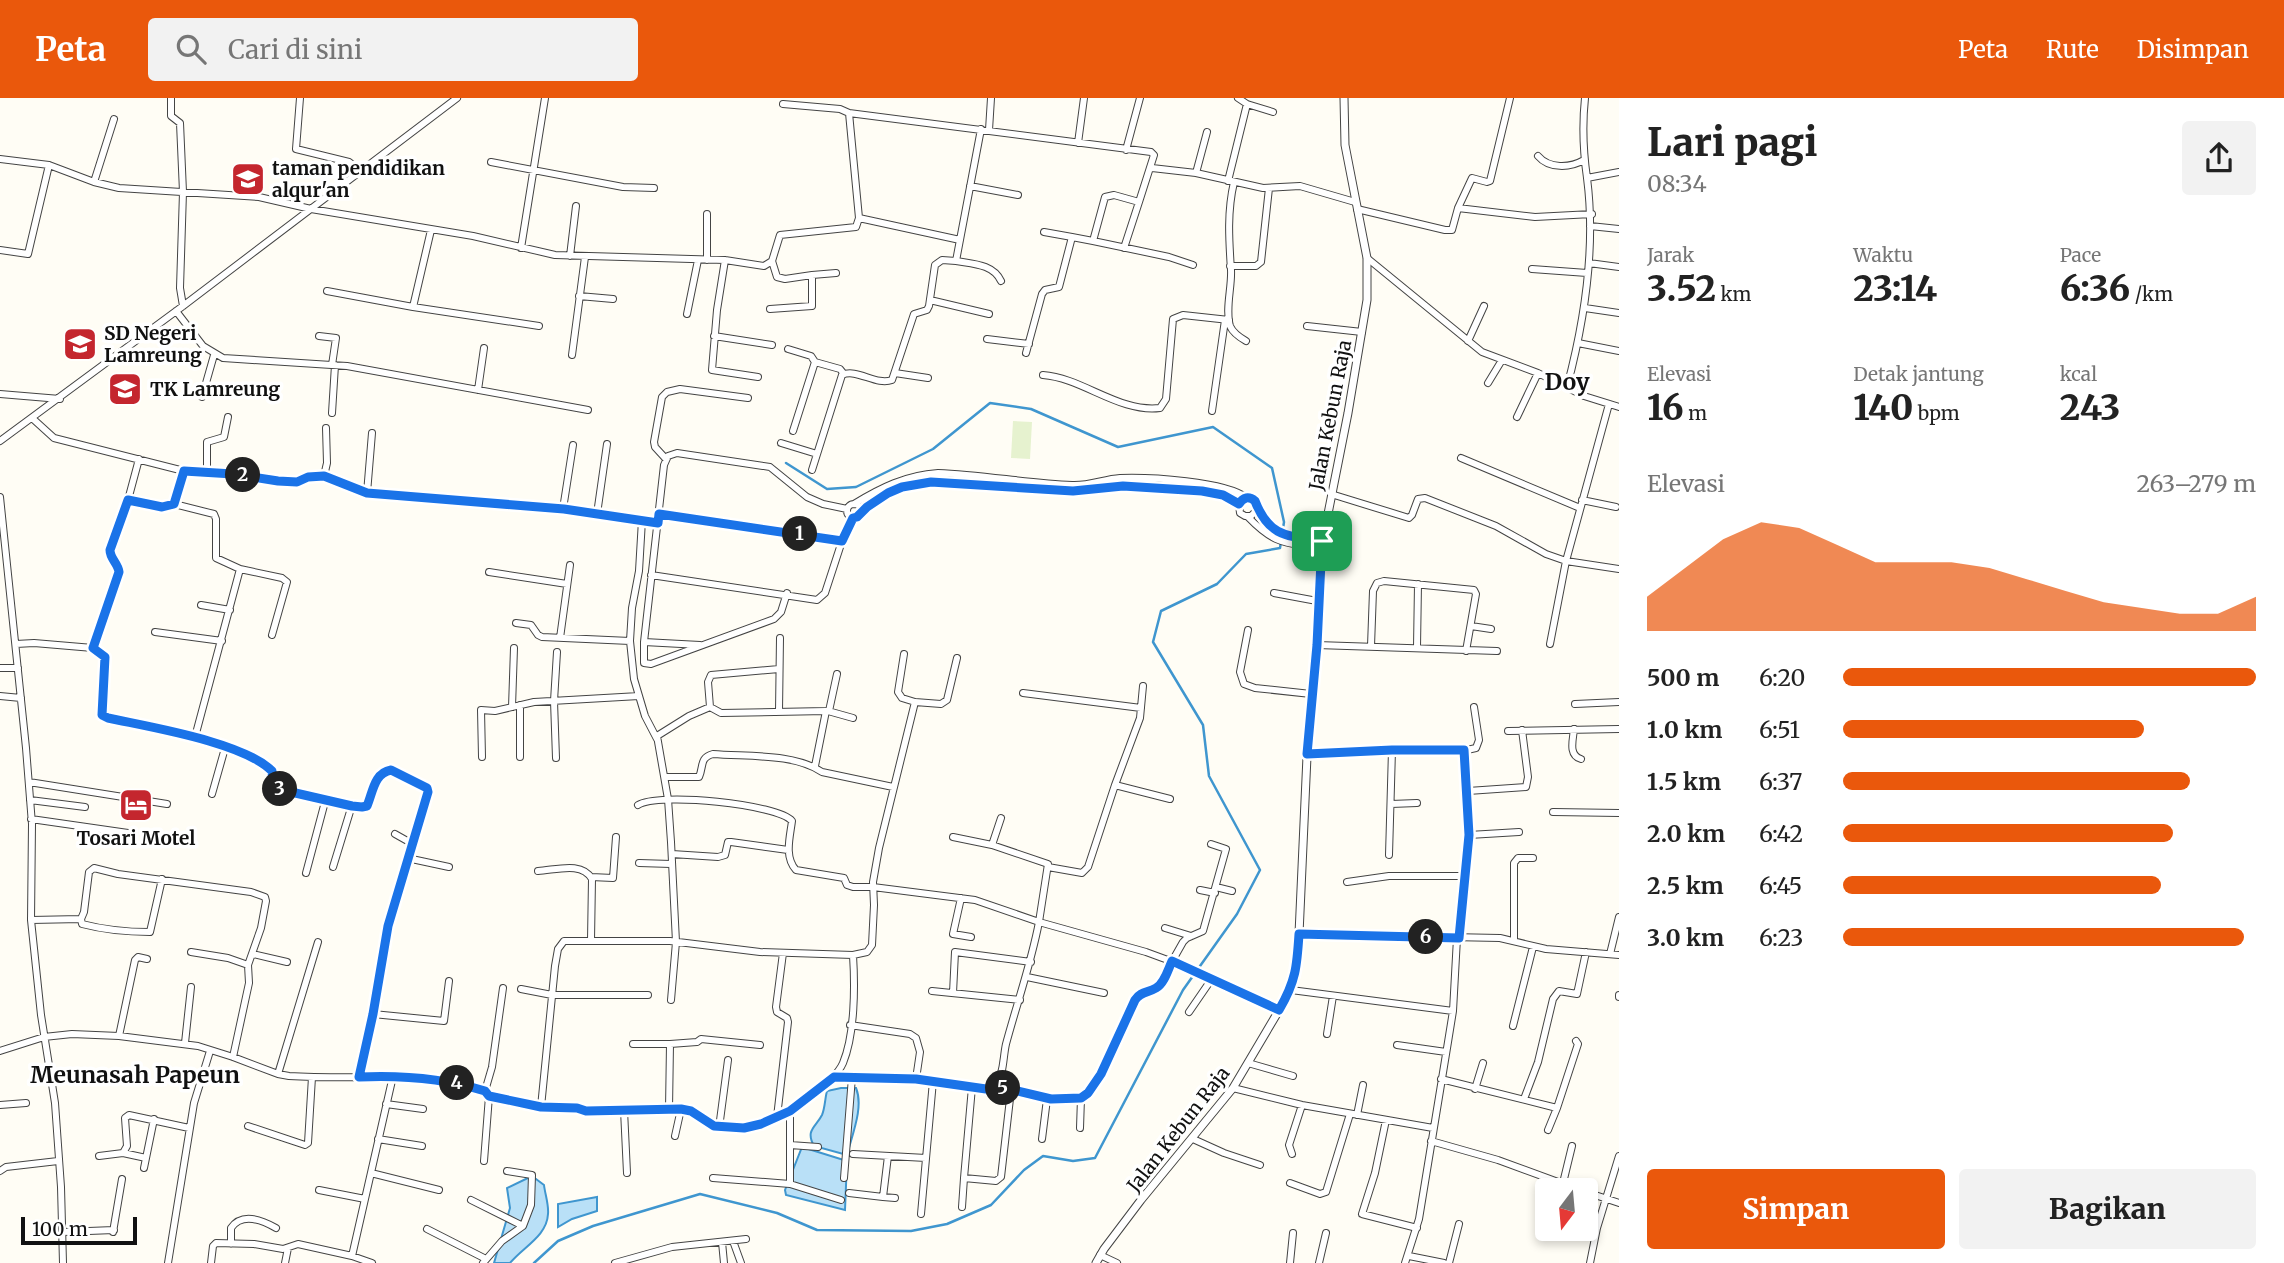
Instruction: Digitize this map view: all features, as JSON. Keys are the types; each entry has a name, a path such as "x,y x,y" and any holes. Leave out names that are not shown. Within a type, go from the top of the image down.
{"street":[{"path":"171,98 171,116 180,123 183,192 180,288 183,306"},
{"path":"300,98 296,149 349,162 361,171"},
{"path":"0,441 176,312 457,98"},
{"path":"521,248 545,98"},
{"path":"840,109 842,98"},
{"path":"956,261 991,98"},
{"path":"1077,143 1084,98"},
{"path":"1126,150 1140,98"},
{"path":"1238,98 1247,104 1273,112"},
{"name":"Jalan Kebun Raja","path":"1098,1259 1161,1175 1233,1088 1291,990 1296,970 1321,545 1363,332 1367,291 1367,258 1345,145 1345,98"},
{"path":"1152,168 1196,173 1269,188 1300,186 1356,205 1450,231 1472,178 1490,181 1510,98"},
{"path":"1567,387 1585,307 1589,263 1592,214 1582,127 1585,98"},
{"path":"783,104 840,109 849,113 939,126 985,129 1031,138 1153,153 1152,168 1124,248"},
{"path":"1212,411 1227,320 1231,181 1247,104"},
{"path":"836,273 785,279 777,276 772,261 780,235 855,228 859,218 849,113"},
{"path":"94,182 114,119"},
{"path":"1196,173 1207,132"},
{"path":"1538,156 1545,163 1556,166 1575,165 1584,160"},
{"path":"0,159 49,164 94,182 119,188 259,197 570,256 725,260 764,266 772,261"},
{"path":"491,162 623,187 654,188"},
{"path":"0,250 28,254 49,164"},
{"path":"1587,178 1619,172"},
{"path":"970,186 1018,195"},
{"path":"1230,266 1256,266 1261,262 1269,188"},
{"path":"1093,241 1105,197 1114,195 1139,202"},
{"path":"570,256 576,206"},
{"path":"1458,208 1535,217 1592,214"},
{"path":"706,214 707,260"},
{"path":"859,218 960,240"},
{"path":"1590,226 1619,229"},
{"path":"413,307 431,230"},
{"path":"1044,232 1168,257 1193,265"},
{"path":"1027,353 1042,294 1045,290 1059,287 1072,237"},
{"path":"572,355 585,257"},
{"path":"1367,258 1482,352 1538,373 1584,396 1619,407"},
{"path":"687,314 698,260"},
{"path":"725,260 712,370 758,377"},
{"path":"788,349 811,356 815,362 834,367 844,374 888,382 895,373 914,314 928,309 936,262 956,261 988,268 996,272 1001,281"},
{"path":"1589,263 1619,267"},
{"path":"1532,269 1587,273"},
{"path":"770,309 811,306 812,275"},
{"path":"327,291 539,326"},
{"path":"579,296 614,299"},
{"path":"930,300 989,314"},
{"path":"1468,341 1484,306"},
{"path":"1585,307 1619,313"},
{"path":"176,312 203,346 223,358 334,365 390,372 588,410"},
{"path":"1043,375 1066,379 1103,396 1135,406 1160,408 1166,399 1173,319 1183,315 1227,320"},
{"path":"1227,320 1234,333 1246,341"},
{"path":"1307,326 1363,332"},
{"path":"319,336 336,338 332,413"},
{"path":"714,337 772,345"},
{"path":"987,339 1029,344"},
{"path":"1577,343 1619,351"},
{"path":"478,390 484,348"},
{"path":"202,397 214,355"},
{"path":"1488,383 1502,360"},
{"path":"793,430 815,362"},
{"path":"895,373 928,378"},
{"path":"1517,418 1538,373"},
{"path":"812,470 844,374"},
{"path":"666,459 654,442 663,397 667,391 680,389 748,398"},
{"path":"0,394 60,398"},
{"path":"1550,644 1566,561 1609,404"},
{"path":"207,471 207,442 223,437 228,417"},
{"path":"32,418 54,438 184,471 207,471 297,482 308,477 324,476 367,493 564,509 658,523"},
{"path":"324,476 327,463 326,428"},
{"path":"367,493 372,433"},
{"path":"781,443 817,454"},
{"path":"597,514 607,444"},
{"path":"564,509 573,445"},
{"path":"787,593 781,612 774,619 649,664 643,661 666,459 670,454 770,467 807,497 847,509 879,488 921,475 960,474 1085,491 1123,486 1202,491 1223,495 1239,504"},
{"path":"1461,458 1580,508"},
{"path":"93,648 119,572 110,550 139,459"},
{"path":"174,504 184,471"},
{"path":"960,474 961,482"},
{"path":"652,575 787,593 817,600 822,598 853,518 888,493 902,487 931,482 1050,486 1081,485 1119,478 1228,488 1255,501 1257,510 1276,536"},
{"path":"1331,494 1409,518 1418,499 1425,498 1496,526 1546,554 1566,561 1619,569"},
{"path":"0,497 29,782 31,920 44,1037 54,1092 63,1263"},
{"path":"1239,504 1247,498"},
{"path":"128,500 162,507 174,504 214,514 216,558 240,569 282,578 287,582 272,635"},
{"path":"1582,500 1616,507"},
{"path":"1239,504 1240,513 1264,533 1321,545"},
{"path":"854,505 860,512"},
{"path":"847,509 849,516 853,518"},
{"path":"1248,517 1254,515 1257,510"},
{"path":"659,514 842,541"},
{"path":"642,520 631,640 634,679 645,716 657,739 668,799 676,942 671,1000"},
{"path":"560,638 569,565"},
{"path":"195,737 240,569"},
{"path":"489,572 567,584"},
{"path":"1371,646 1373,591 1377,583 1384,581 1474,590 1476,594 1466,651"},
{"path":"1416,647 1418,584"},
{"path":"1274,593 1317,601"},
{"path":"201,605 230,610"},
{"path":"516,623 531,625 538,635 631,640"},
{"path":"1471,626 1492,629"},
{"path":"1248,631 1240,673 1244,684 1255,688 1311,694"},
{"path":"155,632 222,641"},
{"path":"779,711 780,638"},
{"path":"645,642 705,645"},
{"path":"16,644 93,648 105,657 101,712 103,716 195,737 225,748 265,765 272,771 273,784 278,789 362,807 367,806 376,779 384,771 391,770 425,785 428,792 388,926 359,1077"},
{"path":"1317,645 1497,651"},
{"path":"512,707 513,648"},
{"path":"556,758 554,701 557,652"},
{"path":"904,654 898,692 902,698 941,704 947,701 957,658"},
{"path":"0,668 18,668"},
{"path":"710,707 708,682 711,675 779,669"},
{"path":"815,766 837,674"},
{"path":"953,837 992,845 1045,863 1048,867 1075,872 1086,871 1140,718 1143,686"},
{"path":"1023,693 1141,708"},
{"path":"0,696 21,698"},
{"path":"482,757 481,710 495,711 554,701 639,696"},
{"path":"541,1107 558,949 564,941 676,942 783,953 853,955 867,952 872,946 873,887 879,848 915,702"},
{"path":"1575,704 1619,702"},
{"path":"520,705 520,757"},
{"path":"710,707 721,713 827,711 853,718"},
{"path":"657,739 662,732 710,707"},
{"path":"1307,754 1476,748 1479,744 1474,707"},
{"path":"1574,729 1573,753 1581,759"},
{"path":"1508,731 1619,729"},
{"path":"1468,791 1526,787 1528,777 1522,730"},
{"path":"212,794 225,748"},
{"path":"1389,855 1392,750"},
{"path":"1405,1263 1417,1228 1453,1011 1469,835 1464,750"},
{"path":"665,777 699,777 702,761 713,754 777,759 815,766 822,772 893,788"},
{"path":"29,782 167,804"},
{"path":"1115,785 1170,799"},
{"path":"306,873 326,798"},
{"path":"638,804 668,799 736,804 790,817 792,821 788,850 792,866 796,870 844,878 848,885 853,887 873,887 992,904 1039,922 1174,962 1279,1010"},
{"path":"30,800 85,807"},
{"path":"1391,804 1418,803"},
{"path":"333,867 352,806"},
{"path":"1553,813 1619,813"},
{"path":"992,845 1001,818"},
{"path":"31,819 128,832"},
{"path":"1469,835 1519,832"},
{"path":"394,834 411,843"},
{"path":"591,877 613,878 616,837"},
{"path":"672,854 718,857 725,855 728,842 788,850"},
{"path":"996,1086 1048,1099 1081,1098 1088,1093 1101,1074 1139,994 1157,988 1183,942 1203,931 1226,849 1212,844"},
{"path":"407,858 449,867"},
{"path":"1514,940 1514,863 1518,858 1533,858"},
{"path":"639,863 671,863"},
{"path":"834,1077 916,1079 992,1089 996,1086 1031,962 1048,867"},
{"path":"162,880 150,932 121,931 82,924 89,872 92,868 243,891 265,897 261,928 248,965 249,983 233,1056"},
{"path":"1389,876 1390,868"},
{"path":"538,871 585,869 591,877 591,940"},
{"path":"1347,882 1389,876 1464,876"},
{"path":"1200,890 1232,891"},
{"path":"961,898 953,934 971,937"},
{"path":"1611,954 1619,917"},
{"path":"31,920 81,919"},
{"path":"1165,928 1191,936"},
{"path":"1299,934 1514,940 1533,947 1619,955"},
{"path":"278,1074 318,942"},
{"path":"1513,1026 1533,947"},
{"path":"191,951 248,965"},
{"path":"953,993 956,952 1031,962"},
{"path":"1524,1099 1538,1062 1553,999 1559,991 1577,994 1586,952"},
{"path":"777,1116 788,1022 787,1018 777,1012 776,1007 783,953"},
{"path":"253,954 286,962"},
{"path":"0,1051 44,1037 72,1034 118,1036 185,1043 233,1056 278,1074 312,1077 393,1076 443,1080 541,1107 577,1108 586,1111 681,1109 691,1111 719,1128 751,1127 790,1111 834,1077 844,1061 850,1025 853,955"},
{"path":"118,1036 135,960 138,957 147,959"},
{"path":"1027,976 1104,993"},
{"path":"1189,1012 1211,980"},
{"path":"373,1014 444,1021 449,981"},
{"path":"185,1043 191,987"},
{"path":"485,1161 487,1094 503,988"},
{"path":"521,989 552,995 648,995"},
{"path":"1291,990 1453,1011"},
{"path":"932,991 1020,1000"},
{"path":"1326,1034 1332,996"},
{"path":"850,1025 910,1034 916,1038 920,1052 916,1079"},
{"path":"632,1044 670,1044 697,1042 701,1039 760,1045"},
{"path":"1548,1129 1574,1061 1578,1044 1576,1041"},
{"path":"669,1109 670,1044"},
{"path":"1397,1045 1446,1052"},
{"path":"168,1263 194,1102 210,1051"},
{"path":"719,1128 728,1060"},
{"path":"1248,1063 1293,1076"},
{"path":"1475,1089 1483,1063"},
{"path":"352,1256 393,1076"},
{"path":"248,1126 304,1145 308,1143 312,1077"},
{"path":"844,1178 852,1077"},
{"path":"1441,1079 1557,1108"},
{"path":"921,1214 933,1081"},
{"path":"1290,1183 1320,1194 1325,1192 1363,1086"},
{"path":"962,1207 972,1087"},
{"path":"1233,1088 1302,1105 1433,1128"},
{"path":"964,1178 996,1181 1001,1177 1011,1090"},
{"path":"1080,1128 1081,1098"},
{"path":"1042,1139 1048,1099"},
{"path":"0,1105 26,1103"},
{"path":"386,1104 424,1109"},
{"path":"1292,1154 1289,1144 1302,1105"},
{"path":"675,1136 681,1109"},
{"path":"624,1110 627,1174"},
{"path":"790,1111 790,1184"},
{"path":"123,1153 127,1146 127,1115 189,1128"},
{"path":"144,1168 153,1119"},
{"path":"1387,1120 1362,1214 1417,1228"},
{"path":"378,1139 422,1146"},
{"path":"1192,1139 1260,1165"},
{"path":"1431,1141 1549,1178"},
{"path":"790,1145 818,1147"},
{"path":"1564,1178 1572,1146"},
{"path":"99,1157 123,1153 146,1158"},
{"path":"853,1154 926,1158"},
{"path":"883,1197 888,1156"},
{"path":"1590,1263 1597,1228 1619,1156"},
{"path":"0,1171 6,1167 58,1161"},
{"path":"427,1229 485,1261 502,1241 523,1226 531,1205 532,1175 507,1171"},
{"path":"371,1172 439,1190"},
{"path":"713,1178 790,1184 841,1200"},
{"path":"63,1232 113,1231 122,1179"},
{"path":"319,1191 365,1199"},
{"path":"849,1193 895,1198"},
{"path":"1598,1197 1619,1203"},
{"path":"471,1200 523,1226"},
{"path":"231,1244 231,1228 239,1221 259,1220 276,1228"},
{"path":"1449,1263 1459,1224"},
{"path":"1290,1263 1293,1233"},
{"path":"1319,1263 1326,1233"},
{"path":"615,1263 672,1247 746,1239"},
{"path":"733,1241 741,1263"},
{"path":"722,1242 724,1263"},
{"path":"211,1263 214,1244 288,1248 298,1244 372,1263"},
{"path":"285,1263 288,1248"},
{"path":"341,1263 343,1254"},
{"path":"1409,1256 1444,1263"},
{"path":"1098,1259 1116,1263"}],"green space":[{"path":"1013,421 1032,422 1030,459 1011,458"}],"water":[{"path":"856,1088 859,1104 847,1155 814,1146 811,1136 812,1129 822,1115 827,1091"},
{"path":"802,1147 847,1161 845,1210 786,1195 785,1190"},
{"path":"532,1176 544,1185 548,1207 547,1222 539,1235 510,1263 494,1263 510,1208 507,1188"},
{"path":"597,1197 597,1211 558,1227 558,1204"}],"waterway":[{"path":"534,1263 558,1241 593,1226 700,1194 777,1213 817,1230 911,1231 947,1224 991,1205 1024,1170 1043,1156 1073,1161 1095,1158 1183,990 1237,914 1260,870 1209,776 1203,725 1153,642 1161,611 1217,584 1246,554 1280,548 1284,522 1272,468 1213,427 1118,447 1031,409 990,403 933,449 856,487 827,489 786,463"}],"place":[{"name":"taman pendidikan alqur'an","path":"248,179"},
{"name":"SD Negeri Lamreung","path":"80,344"},
{"name":"TK Lamreung","path":"125,389"},
{"name":"Tosari Motel","path":"136,805"}],"district":[{"name":"Doy","path":"1567,382"},
{"name":"Meunasah Papeun","path":"135,1075"}],"route":[{"path":"184,471 207,471 297,482 308,477 324,476 359,492 564,509 658,523 659,514 842,541 853,518 860,512 888,493 918,483 946,482 1073,491 1123,486 1215,493 1231,498 1239,504 1241,500 1250,498 1255,501 1257,510 1270,527 1278,533 1322,541 1317,601 1317,645 1307,754 1464,750 1469,835 1459,938 1299,934 1295,978 1279,1010 1172,961 1161,984 1139,994 1135,1000 1101,1074 1088,1093 1081,1098 1051,1099 996,1086 986,1089 916,1079 834,1077 790,1111 761,1124 744,1128 724,1129 714,1126 691,1111 681,1109 586,1111 577,1108 541,1107 489,1096 485,1091 443,1080 393,1076 359,1077 388,926 427,788 391,770 384,771 376,779 367,806 352,806 278,789 272,781 272,771 265,765 195,737 103,716 101,712 105,657 93,648 119,572 110,550 128,500 162,507 174,504 184,471"}]}
